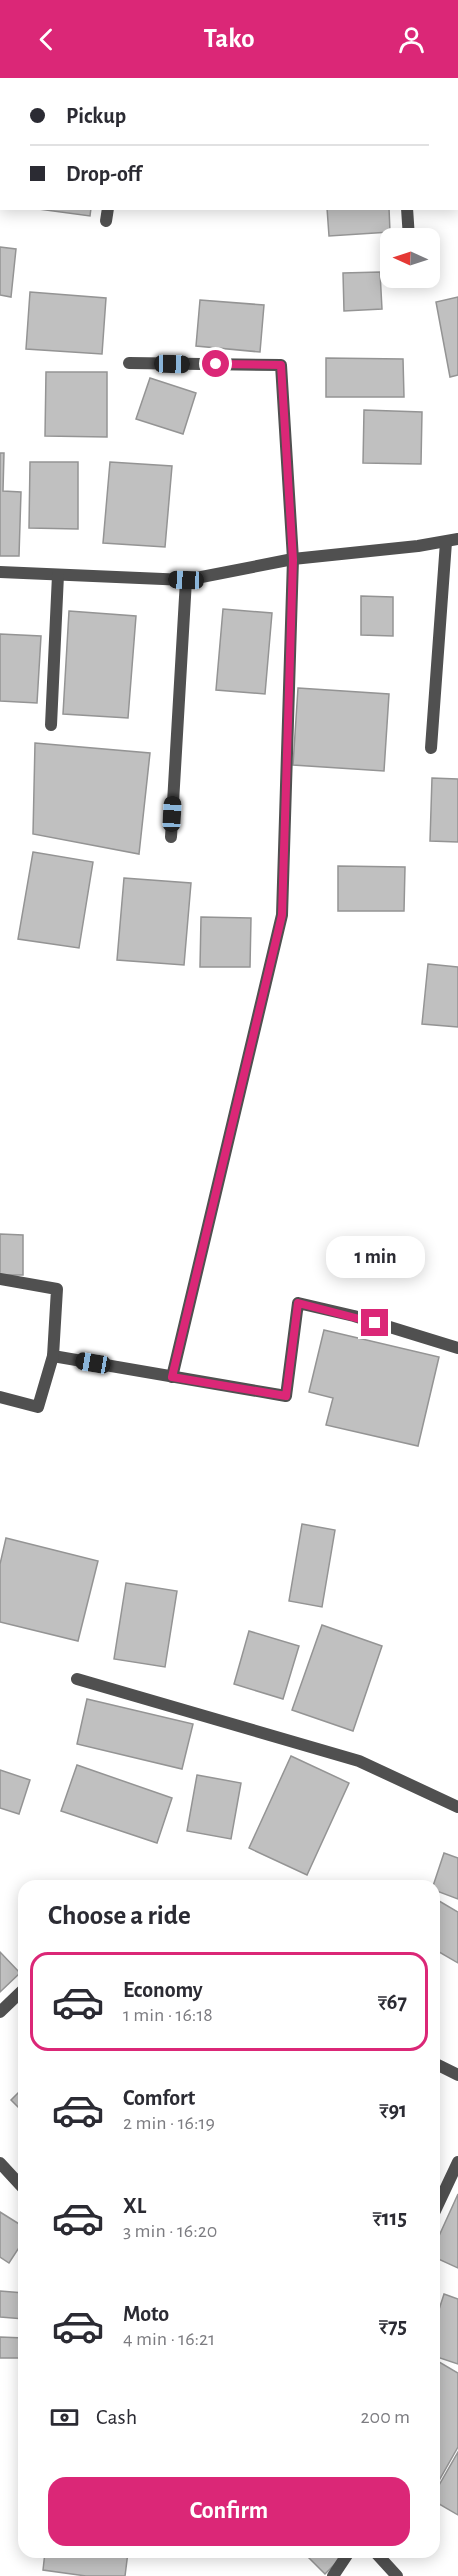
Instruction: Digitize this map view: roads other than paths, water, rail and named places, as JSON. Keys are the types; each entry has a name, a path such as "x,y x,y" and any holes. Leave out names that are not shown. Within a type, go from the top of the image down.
{"street":[{"path":"406,210 407,228"},
{"path":"129,363 281,365 293,560 282,915 172,1377"},
{"path":"0,572 186,580 293,560 452,541 431,748"},
{"path":"51,725 58,575"},
{"path":"171,837 186,580"},
{"path":"0,1279 57,1289 53,1356 38,1407 0,1397"},
{"path":"53,1356 286,1396 298,1303 354,1316 458,1348"},
{"path":"77,1679 359,1761 458,1807"},
{"path":"0,2012 18,1995"},
{"path":"440,2066 458,2075"},
{"path":"440,2200 458,2162"},
{"path":"0,2163 18,2182"},
{"path":"333,2576 346,2558"},
{"path":"380,2558 397,2576"}]}
